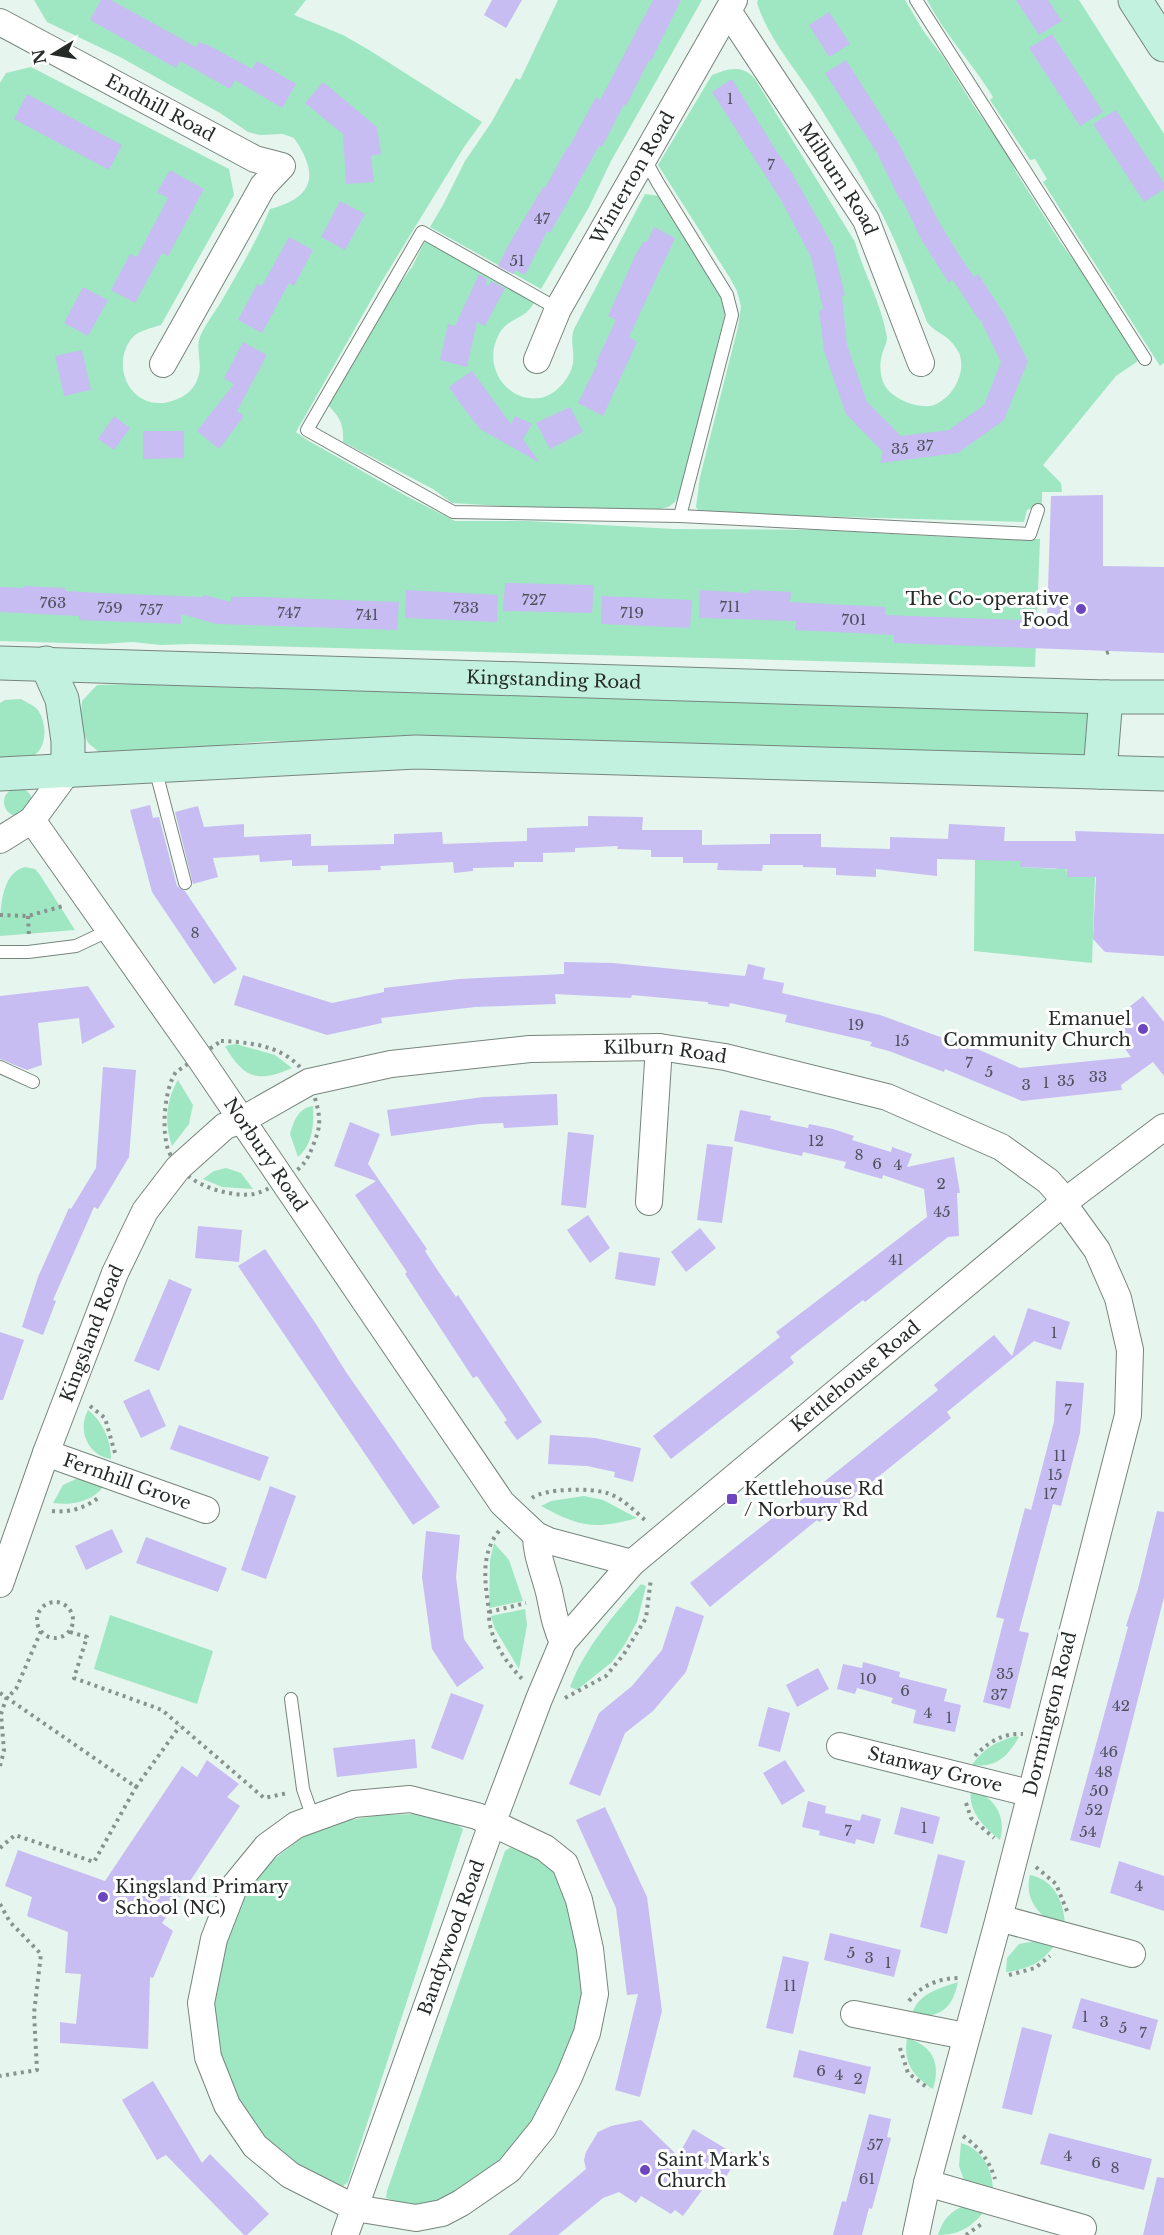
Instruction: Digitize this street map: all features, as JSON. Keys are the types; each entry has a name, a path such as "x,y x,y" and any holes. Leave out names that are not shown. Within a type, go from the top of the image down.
{"main road":[{"path":"1135,0 1164,45"},
{"name":"Kingstanding Road","path":"0,663 1164,697"},
{"path":"46,663 62,699 68,741 68,771"},
{"path":"1100,772 1106,697"},
{"path":"0,774 416,752 1164,774"}],"street":[{"name":"Winterton Road","path":"537,360 558,309 731,5"},
{"name":"Milburn Road","path":"731,5 866,220 921,363"},
{"name":"Endhill Road","path":"1,26 255,159 263,186 163,364"},
{"path":"0,840 32,820 68,771"},
{"name":"Norbury Road","path":"32,820 242,1120 493,1491 513,1515 536,1535 549,1541 634,1561"},
{"path":"649,1202 659,1047"},
{"name":"Kilburn Road","path":"242,1120 309,1082 391,1064 530,1049 659,1047 725,1057 887,1097 1001,1147 1048,1181 1063,1203"},
{"name":"Kingsland Road","path":"0,1584 46,1453 115,1274 145,1211 178,1168 225,1126 242,1120"},
{"name":"Kettlehouse Road","path":"563,1642 634,1561 1063,1203 1159,1136"},
{"name":"Dormington Road","path":"916,2235 965,2036 999,1918 1128,1415 1130,1350 1118,1298 1097,1250 1063,1203"},
{"name":"Fernhill Grove","path":"46,1453 206,1510"},
{"path":"536,1535 536,1550 549,1591 555,1626 563,1642"},
{"name":"Bandywood Road","path":"345,2235 492,1824 563,1642"},
{"name":"Stanway Grove","path":"840,1746 1029,1794"},
{"path":"410,1799 477,1816 545,1848 565,1864 579,1900 590,1949 595,1994 587,2034 569,2077 543,2128 509,2170 461,2203 442,2213 416,2218 355,2208 290,2175 255,2146 227,2105 208,2057 201,2003 214,1939 235,1885 267,1846 296,1825 314,1818 354,1804 410,1799"},
{"path":"999,1918 1132,1954"},
{"path":"854,2014 965,2036"},
{"path":"927,2183 1083,2228"}],"lane":[{"path":"916,0 1145,359"},
{"path":"644,157 727,295 732,315 680,516"},
{"path":"558,309 422,232 307,430 453,512 680,516 1030,534 1038,510"},
{"path":"154,767 185,883"},
{"path":"0,952 28,952 76,946 110,930"},
{"path":"0,1067 33,1083"},
{"path":"291,1699 303,1789 314,1818"}],"path":[{"path":"0,915 28,916 67,905 84,893"},
{"path":"544,1690 566,1698 606,1676 624,1654 646,1618 651,1578 634,1561"},
{"path":"53,1601 64,1603 71,1610 74,1620 70,1632 62,1637 52,1638 41,1631 37,1619 39,1610 45,1604 53,1601"},
{"path":"0,1766 4,1751 1,1714 6,1699 16,1689 41,1631"},
{"path":"70,1632 87,1637 74,1678 162,1710 264,1798 303,1789"},
{"path":"0,1694 136,1787"},
{"path":"0,1848 15,1835 94,1862 136,1787 180,1726"},
{"path":"0,1904 10,1922 41,1954 34,2013 37,2070 0,2076"}],"green space":[{"path":"34,0 306,0 294,15 343,35 482,122 464,147 382,281 296,432 307,440 455,521 528,521 674,529 820,530 966,538 1040,539 1035,667 161,645 133,642 102,644 0,641 0,83 6,73 31,67 229,169 234,195 161,325 138,333 126,348 123,371 126,381 140,398 151,402 170,402 182,397 196,383 200,369 199,343 204,328 247,256 270,209 285,204 304,191 309,173 302,151 294,138 283,134 260,135 248,132 220,113 120,57 47,22"},
{"path":"558,0 702,0 611,161 589,207 541,289 430,227 465,161 491,123 516,78 520,80"},
{"path":"758,0 905,0 924,32 1006,151 1016,172 1061,243 1098,294 1138,361 1116,376 1043,465 1061,483 1062,492 1042,492 1042,504 1027,510 1024,522 701,513 696,507 700,477 738,327 741,306 730,278 658,165 712,75 735,69 745,71 755,79 855,242 885,326 887,340 880,370 883,382 889,391 914,405 934,405 947,397 957,384 961,368 961,360 955,346 927,322 900,252 881,212 833,128 768,29 757,3"},
{"path":"927,0 1079,0 1164,134 1164,363 1160,366 1043,182 1047,179 1035,159 1030,160 990,100 993,97"},
{"path":"645,194 659,196 717,288 726,309 698,428 679,496 675,502 668,507 656,510 535,508 452,503 433,489 343,442 340,422 336,413 328,405 397,288 412,267 426,239 536,301 527,312 508,323 499,334 493,351 495,367 501,381 512,392 525,398 540,398 554,392 571,371 574,329"},
{"path":"97,685 1095,705 1086,759 267,741 105,757 88,743 80,724 82,701"},
{"path":"21,699 41,715 44,729 43,743 40,750 29,758 0,759 0,703 5,700"},
{"path":"18,788 28,792 32,802 28,812 18,816 8,812 4,802 8,792"},
{"path":"975,859 1021,861 1021,867 1056,869 1066,861 1067,877 1095,877 1092,963 974,951"},
{"path":"25,867 35,869 40,875 75,930 0,936 1,905 6,885 17,871"},
{"path":"236,1044 275,1055 292,1068 270,1076 253,1075 239,1065 225,1046"},
{"path":"178,1080 193,1105 189,1124 172,1146 167,1121 171,1096"},
{"path":"313,1106 313,1127 310,1140 298,1157 290,1134 300,1112"},
{"path":"226,1168 241,1173 253,1189 222,1187 203,1179 214,1171"},
{"path":"88,1410 105,1432 110,1445 111,1459 96,1453 87,1441 84,1426"},
{"path":"80,1477 107,1481 97,1493 84,1501 69,1504 53,1503 63,1485"},
{"path":"584,1496 603,1500 637,1518 609,1524 588,1524 566,1518 541,1506 551,1501"},
{"path":"494,1543 509,1560 523,1601 489,1608 490,1560"},
{"path":"641,1584 646,1586 637,1622 625,1644 612,1662 577,1690 570,1687 592,1645"},
{"path":"525,1609 527,1625 519,1669 495,1629 491,1616"},
{"path":"110,1615 213,1651 197,1704 94,1669"},
{"path":"1015,1736 1019,1737 1000,1760 988,1765 972,1765 991,1746"},
{"path":"971,1790 986,1797 997,1808 1002,1823 1000,1840 978,1818 972,1805"},
{"path":"416,1814 451,1821 463,1829 348,2182 339,2189 308,2175 278,2152 254,2126 231,2091 214,2043 214,1970 228,1940 233,1914 245,1891 268,1864 304,1836 345,1821 380,1815"},
{"path":"511,1847 536,1857 552,1868 560,1881 573,1914 584,1981 582,2019 526,2139 462,2191 437,2202 409,2205 386,2198 505,1851"},
{"path":"1030,1875 1046,1882 1057,1895 1061,1902 1065,1928 1049,1920 1036,1908 1029,1893"},
{"path":"1040,1940 1057,1942 1046,1955 1035,1963 1022,1969 1006,1972 1007,1958 1019,1944"},
{"path":"958,1982 952,2000 943,2010 929,2016 911,2017 923,1997"},
{"path":"907,2038 923,2046 933,2057 936,2071 933,2089 911,2068 907,2055"},
{"path":"961,2143 975,2150 986,2162 992,2178 993,2194 964,2180 959,2166"},
{"path":"967,2205 986,2209 965,2228 946,2235 938,2235 948,2216"}],"building":[{"path":"101,0 111,0 196,47 199,42 208,45 252,69 257,61 296,84 282,108 235,80 230,89 180,61 176,68 90,20"},
{"path":"492,0 522,0 506,28 484,15"},
{"path":"653,0 681,0 626,106 624,104 602,147 599,146 550,233 547,231 525,275 516,270 513,274 498,266 596,97 600,100"},
{"path":"1016,0 1048,0 1062,21 1039,35"},
{"path":"829,12 850,44 829,57 809,25"},
{"path":"1052,34 1103,112 1080,126 1029,48"},
{"path":"846,60 898,142 939,222 974,277 978,274 1005,315 1028,361 1004,420 958,453 880,463 883,452 846,414 824,351 819,310 823,309 811,257 781,200 712,92 732,79 792,173 833,246 845,295 842,296 847,345 867,402 901,436 949,430 984,405 1001,362 980,319 953,280 949,283 921,239 877,153 825,73"},
{"path":"323,82 377,127 381,154 371,156 374,182 346,184 343,134 305,103"},
{"path":"27,94 122,145 109,170 14,119"},
{"path":"1116,110 1164,183 1164,189 1144,202 1093,124"},
{"path":"170,170 204,189 168,256 162,253 135,303 111,290 130,254 137,257 168,198 157,192"},
{"path":"340,201 365,214 345,250 321,237"},
{"path":"654,227 675,238 629,337 637,342 603,416 578,403 616,320 608,316 635,256 644,241 647,242"},
{"path":"289,237 313,250 294,286 289,283 262,333 238,320 257,284 262,286"},
{"path":"479,274 487,279 486,284 489,286 491,281 505,288 485,326 477,322 467,367 440,360 448,324 455,326"},
{"path":"83,287 108,300 88,336 64,323"},
{"path":"243,342 267,355 237,411 244,416 219,449 197,431 234,384 224,378"},
{"path":"82,350 91,390 64,396 55,356"},
{"path":"472,371 511,424 515,416 532,424 523,439 540,463 480,429 459,402 449,387"},
{"path":"570,407 583,432 550,449 536,423"},
{"path":"114,416 130,428 114,450 98,439"},
{"path":"143,431 184,431 184,458 143,459"},
{"path":"1103,495 1103,566 1164,567 1164,653 894,643 894,635 795,630 796,621 699,618 700,590 749,593 749,590 791,592 790,602 886,607 885,615 1047,621 1051,496"},
{"path":"505,583 594,585 592,613 503,611"},
{"path":"24,586 100,593 203,597 204,595 231,602 231,597 260,597 399,602 397,630 217,624 181,614 181,624 79,620 79,616 0,612 0,587 24,588"},
{"path":"406,590 498,595 497,622 405,618"},
{"path":"602,596 692,600 690,628 601,624"},
{"path":"150,805 153,818 159,817 177,886 185,891 237,969 214,984 152,892 130,810"},
{"path":"198,806 204,827 244,824 244,837 311,834 311,846 394,844 394,834 442,832 443,844 527,841 527,828 588,826 588,816 643,817 642,830 702,830 702,845 770,844 770,834 821,834 821,847 890,849 890,837 948,839 949,824 1005,827 1004,841 1076,841 1075,831 1164,834 1164,956 1105,952 1093,939 1096,877 1067,877 1067,869 1020,867 1021,861 937,859 937,876 876,869 876,877 836,875 836,868 803,867 803,865 763,865 762,871 717,870 718,863 683,863 683,857 651,857 651,850 617,849 618,846 575,848 575,852 543,853 543,862 514,862 514,867 473,868 473,871 454,873 453,862 380,866 381,870 328,872 328,865 292,866 292,860 260,862 259,855 213,858 218,877 193,884 175,812"},
{"path":"564,962 613,963 745,976 748,964 765,968 763,979 784,983 782,993 880,1015 965,1046 966,1044 1020,1068 1131,1057 1120,1042 1127,1036 1114,1019 1143,996 1164,1022 1164,1076 1153,1062 1121,1085 1122,1090 1022,1101 945,1069 944,1072 870,1046 872,1042 785,1022 787,1015 730,1003 729,1007 708,1004 708,1002 632,995 631,998 555,994 556,1004 475,1007 381,1018 382,1023 327,1035 234,1005 243,975 332,1003 384,992 384,988 459,979 564,974"},
{"path":"88,986 115,1027 82,1044 79,1018 38,1023 42,1065 27,1070 0,1059 0,996"},
{"path":"103,1067 136,1070 129,1157 98,1209 94,1207 53,1300 56,1301 43,1335 22,1327 38,1277 69,1208 71,1209 96,1168"},
{"path":"557,1094 558,1125 504,1128 503,1123 480,1124 391,1136 387,1110 483,1097"},
{"path":"740,1110 771,1116 770,1120 808,1128 809,1124 833,1129 854,1136 852,1140 891,1152 892,1147 912,1154 907,1167 954,1157 960,1193 957,1193 959,1236 948,1237 865,1302 863,1300 790,1357 794,1363 671,1459 653,1436 780,1337 776,1332 927,1217 924,1189 883,1175 882,1179 844,1168 846,1162 803,1152 802,1156 734,1141"},
{"path":"350,1122 380,1134 368,1164 542,1422 517,1440 504,1422 507,1420 477,1376 473,1378 405,1274 407,1272 355,1195 376,1181 334,1166"},
{"path":"568,1132 594,1135 586,1208 561,1205"},
{"path":"707,1144 733,1147 722,1223 697,1220"},
{"path":"588,1215 610,1248 590,1263 567,1230"},
{"path":"198,1226 242,1230 239,1262 195,1258"},
{"path":"700,1228 716,1248 686,1272 671,1252"},
{"path":"265,1249 346,1372 440,1507 413,1525 238,1266"},
{"path":"619,1252 660,1258 655,1286 615,1279"},
{"path":"169,1279 192,1289 159,1371 134,1361"},
{"path":"1028,1308 1070,1322 1061,1350 1034,1341 947,1412 951,1418 836,1511 819,1522 817,1520 710,1607 690,1583 793,1502 795,1505 938,1390 934,1385 994,1335 1012,1356"},
{"path":"0,1332 24,1340 3,1400 0,1400"},
{"path":"1056,1381 1084,1383 1080,1433 1061,1506 1053,1504 1019,1631 1029,1633 1010,1709 983,1702 1004,1619 996,1617 1025,1508 1031,1510 1054,1422"},
{"path":"149,1389 166,1426 141,1438 123,1401"},
{"path":"179,1425 269,1457 260,1481 170,1449"},
{"path":"550,1435 595,1438 641,1448 633,1482 614,1477 615,1472 587,1466 548,1464"},
{"path":"270,1486 296,1496 266,1579 241,1570"},
{"path":"1157,1511 1164,1512 1164,1597 1100,1848 1070,1840"},
{"path":"112,1529 123,1552 86,1570 75,1546"},
{"path":"426,1531 460,1535 456,1577 464,1639 484,1668 457,1687 432,1649 422,1577"},
{"path":"146,1537 227,1568 218,1592 136,1563"},
{"path":"676,1606 704,1616 686,1672 653,1711 625,1733 600,1796 569,1784 599,1713 632,1686 662,1650"},
{"path":"863,1662 900,1672 899,1677 947,1689 944,1701 961,1705 955,1732 913,1723 916,1710 891,1703 893,1698 857,1688 855,1694 837,1689 843,1664 862,1668"},
{"path":"818,1668 829,1689 797,1707 786,1685"},
{"path":"451,1693 484,1705 463,1760 431,1748"},
{"path":"768,1707 790,1713 780,1752 758,1746"},
{"path":"415,1739 417,1768 337,1777 333,1748"},
{"path":"207,1760 239,1784 227,1797 240,1806 162,1923 173,1931 153,1978 150,1977 148,2049 60,2043 60,2022 76,2024 81,1974 65,1973 68,1932 27,1916 32,1897 5,1886 18,1850 105,1881 182,1766 197,1777"},
{"path":"785,1760 805,1791 782,1805 763,1773"},
{"path":"808,1801 826,1806 825,1813 860,1821 862,1814 881,1819 874,1844 856,1839 855,1844 819,1835 820,1831 802,1827"},
{"path":"605,1807 647,1897 662,2011 640,2097 615,2090 638,1994 627,1995 616,1908 576,1820"},
{"path":"901,1807 940,1817 933,1844 894,1834"},
{"path":"938,1854 965,1861 947,1934 920,1927"},
{"path":"1119,1861 1164,1876 1164,1911 1110,1893"},
{"path":"830,1933 901,1950 894,1977 824,1960"},
{"path":"783,1956 809,1962 793,2034 766,2028"},
{"path":"1081,1998 1158,2020 1150,2050 1072,2028"},
{"path":"1022,2027 1052,2035 1032,2115 1002,2108"},
{"path":"799,2050 871,2067 865,2094 793,2077"},
{"path":"153,2081 202,2163 210,2154 269,2214 247,2235 244,2235 166,2155 157,2160 122,2100"},
{"path":"869,2114 891,2119 887,2137 891,2138 872,2209 869,2208 862,2235 833,2235 842,2201 846,2202"},
{"path":"641,2120 678,2156 693,2129 738,2156 726,2177 716,2171 683,2216 675,2210 671,2214 641,2196 636,2203 619,2192 603,2198 558,2235 508,2235 586,2169 584,2160 586,2152 598,2132 611,2126"},
{"path":"1049,2133 1152,2159 1144,2190 1040,2164"},
{"path":"1157,2177 1164,2178 1164,2235 1143,2235"}],"place":[{"name":"The Co-operative Food","path":"1081,609"},
{"name":"Emanuel Community Church","path":"1143,1029"},
{"name":"Kettlehouse Rd / Norbury Rd","path":"732,1499"},
{"name":"Kingsland Primary School (NC)","path":"103,1897"},
{"name":"Saint Mark's Church","path":"645,2170"}]}
